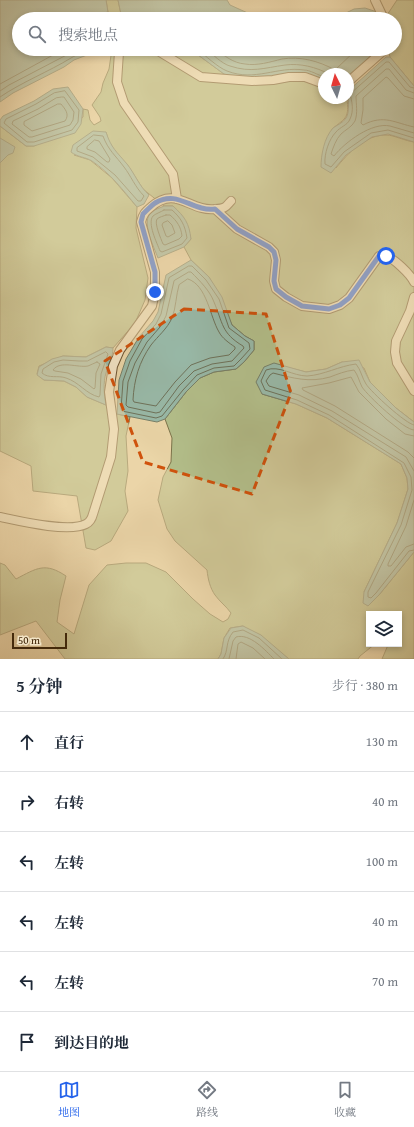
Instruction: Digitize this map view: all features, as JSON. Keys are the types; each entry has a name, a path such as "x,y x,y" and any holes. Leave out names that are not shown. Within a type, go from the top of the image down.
{"street":[{"path":"375,0 381,12"},
{"path":"119,56 117,82 124,103 173,174 177,199"},
{"path":"167,56 202,77 252,82 289,77 305,77 318,82"},
{"path":"354,77 377,56"},
{"path":"0,517 44,526 80,526 86,524 92,518 111,457 114,429 109,392 113,366 120,350 152,306 155,292 155,272 141,222 143,214 156,203 170,198 181,199 196,207 210,210 224,208 231,201"},
{"path":"215,209 237,229 269,247 274,252 276,260 274,281 276,289 286,297 302,306 329,309 340,305 349,298 379,256 386,256 392,259 410,275 414,282"},
{"path":"414,297 410,311 396,341 395,352 397,363 414,391"}],"highlighted area":[{"path":"184,309 266,314 291,393 252,494 143,462 105,361"}],"green space":[{"path":"106,0 118,0 121,12 108,12"},
{"path":"397,0 414,0 414,86 390,57 402,56 402,12 389,12"},
{"path":"111,56 200,56 224,74 318,81 318,104 348,104 348,110 346,116 332,129 336,168 346,156 358,146 372,138 390,135 414,142 414,422 396,408 370,382 364,368 342,362 326,369 306,372 274,364 262,394 296,404 327,418 401,464 407,478 408,489 397,523 364,592 379,595 414,552 414,659 382,659 387,647 402,647 402,611 366,611 366,647 371,647 358,659 289,659 243,626 230,628 224,638 221,654 218,659 65,659 36,621 0,635 0,563 5,565 16,579 41,568 52,569 66,576 60,600 57,622 74,634 89,585 107,565 146,563 166,572 210,614 223,622 228,619 231,613 213,592 207,570 175,541 167,529 158,500 163,477 171,462 172,438 165,419 186,392 200,378 214,372 236,369 244,362 254,350 254,341 245,336 232,325 209,277 191,260 184,247 191,239 173,206 164,206 143,189 127,164 117,154 109,142 106,132 74,155 90,160 112,178 137,207 136,228 148,278 145,300 135,323 113,348 106,347 86,357 63,356 39,366 37,374 44,380 64,381 76,387 87,397 106,405 117,414 130,417 126,436 128,471 125,491 128,511 111,541 95,550 86,548 77,496 33,491 31,466 0,451 0,126 26,146 34,146 83,117 83,109 88,110 90,120 94,125 101,121 92,105 101,92 109,69"}],"water":[{"path":"0,0 106,0 108,12 12,12 12,56 84,56 74,60 64,67 13,93 0,102"},
{"path":"118,0 227,0 230,5 246,12 121,12"},
{"path":"365,8 377,12 348,12 354,9"},
{"path":"200,56 370,56 354,73 354,68 318,68 318,81 243,79 224,74"},
{"path":"386,57 390,57 414,86 414,142 388,134 372,137 346,155 331,173 321,167 322,152 330,132 346,118 348,104 354,104 354,86"},
{"path":"68,87 83,109 81,124 75,133 34,146 26,146 0,126 0,120 3,116 34,101 53,89"},
{"path":"93,131 106,132 112,146 127,164 142,188 149,195 144,204 137,207 116,182 99,166 90,160 71,152 73,145"},
{"path":"0,138 15,147 13,153 8,155 0,163"},
{"path":"164,206 173,206 181,214 188,224 191,239 184,247 158,258 151,241 147,221 152,212"},
{"path":"191,260 209,277 222,297 232,325 245,336 254,341 254,350 236,369 214,372 200,378 186,392 165,419 157,422 117,414 119,380 126,359 139,337 153,321 158,312 166,275"},
{"path":"106,347 113,348 104,381 106,405 87,397 76,387 64,381 44,380 37,375 39,367 52,359 63,356 86,357"},
{"path":"359,360 370,382 396,408 414,422 414,552 379,595 368,606 363,603 364,592 397,523 408,489 407,478 401,464 327,418 296,404 262,394 256,382 264,367 274,363 306,372 326,369 342,362"},
{"path":"243,626 261,635 289,659 218,659 221,654 224,638 231,628"}],"route":[{"path":"155,292 155,272 141,222 143,214 156,203 170,198 181,199 196,207 210,210 215,209 237,229 269,247 274,252 276,260 274,281 276,289 286,297 302,306 329,309 340,305 349,298 379,256 386,256"}]}
